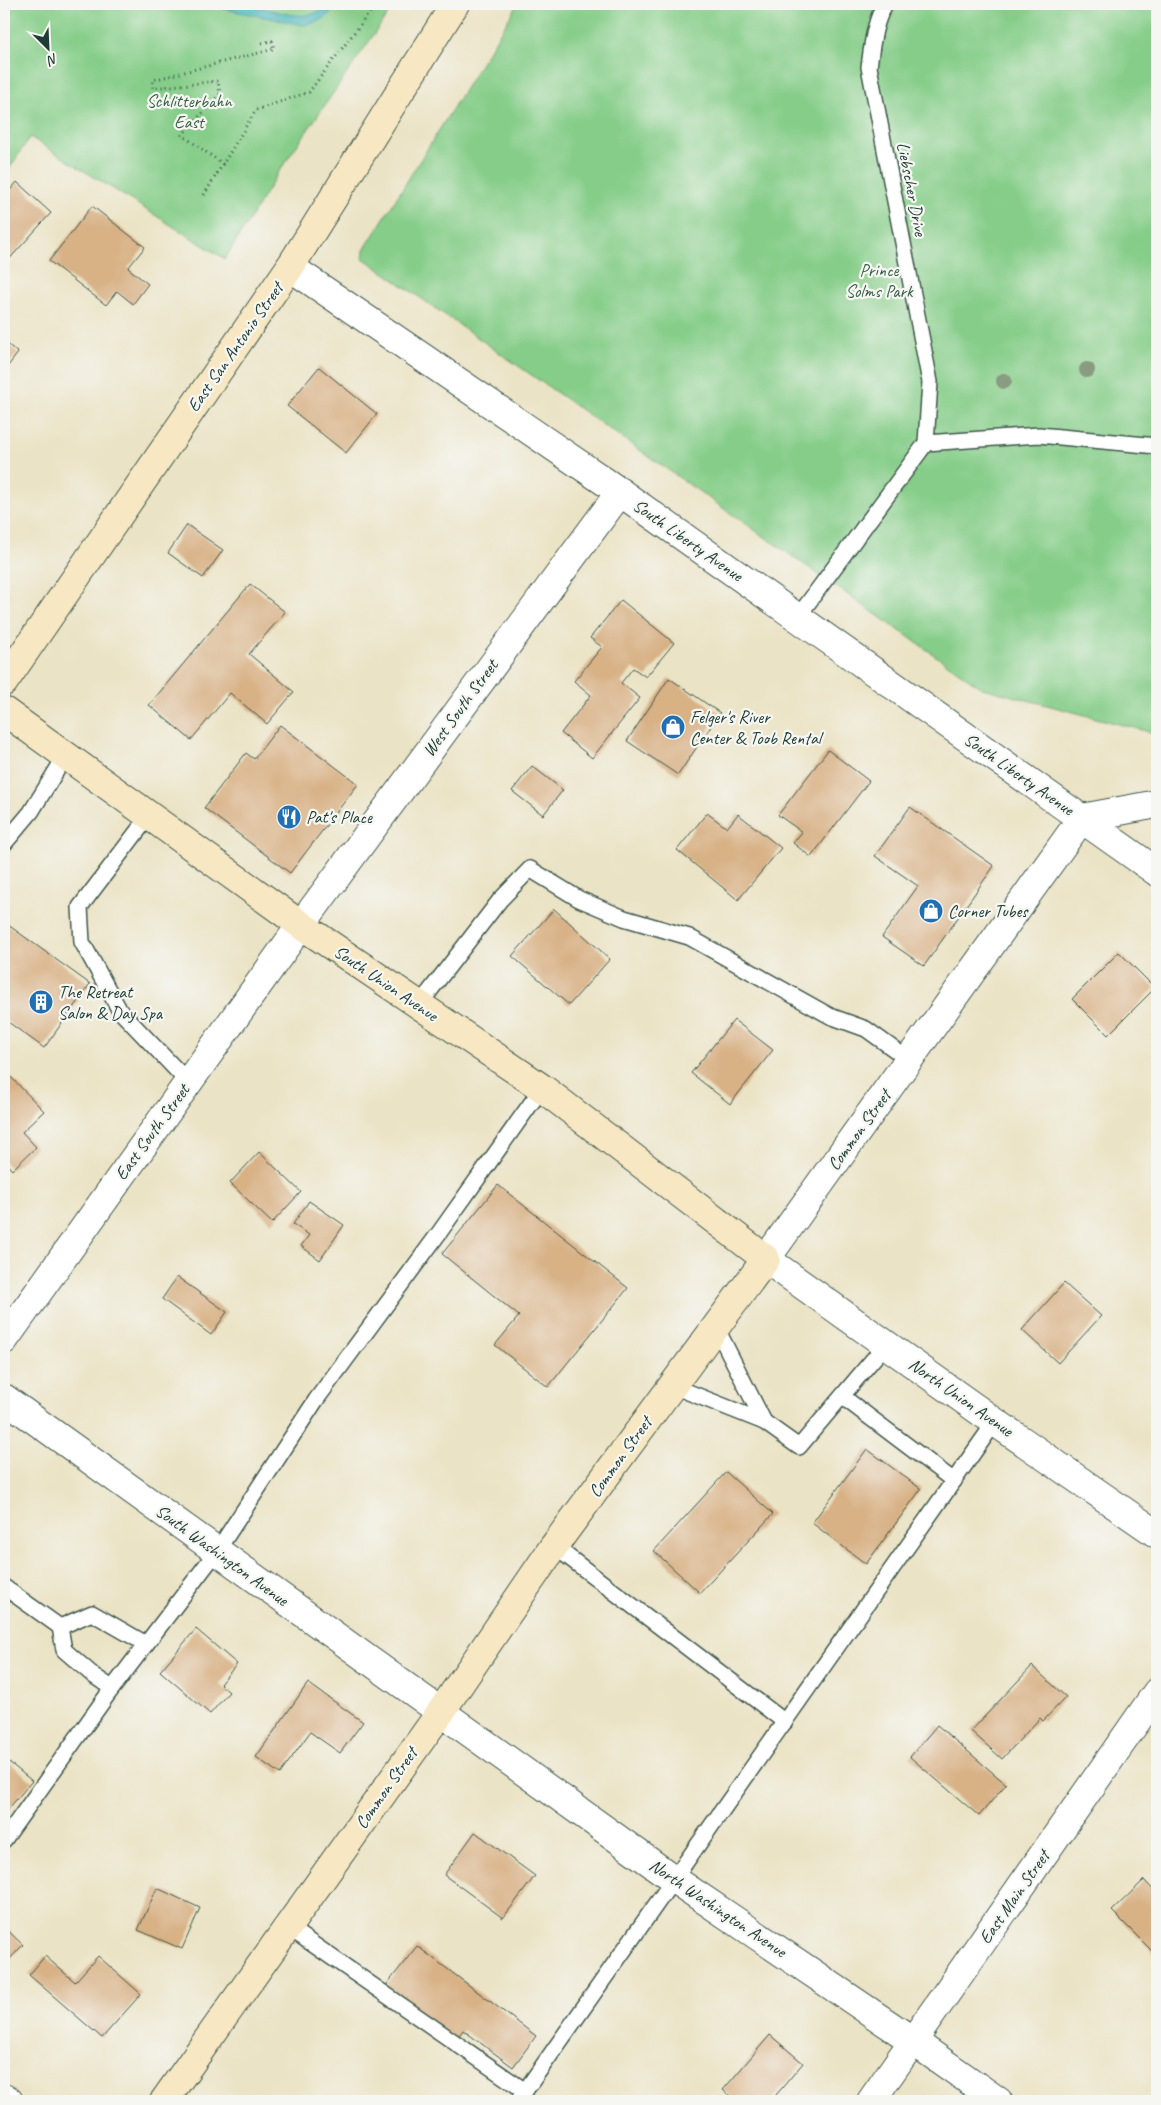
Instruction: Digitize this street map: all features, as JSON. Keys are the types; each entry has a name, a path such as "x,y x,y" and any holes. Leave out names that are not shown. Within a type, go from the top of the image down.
{"main road":[{"name":"East San Antonio Street","path":"4,682 290,267 455,4"},
{"name":"South Union Avenue","path":"4,711 301,925 542,1088 766,1259"},
{"name":"Common Street","path":"164,2101 440,1713 554,1546 766,1259"}],"street":[{"name":"South Liberty Avenue","path":"290,267 620,492 1157,872"},
{"name":"West South Street","path":"301,925 620,492"},
{"path":"1082,818 1157,804"},
{"name":"Common Street","path":"766,1259 1082,818"},
{"name":"East South Street","path":"4,1340 301,925"},
{"name":"North Union Avenue","path":"766,1259 995,1422 1157,1534"},
{"name":"South Washington Avenue","path":"4,1398 440,1713"},
{"name":"East Main Street","path":"871,2101 1157,1692"},
{"name":"North Washington Avenue","path":"440,1713 675,1880 913,2041 998,2101"},
{"path":"4,2098 9,2101"}],"lane":[{"name":"Liebscher Drive","path":"886,4 880,13 873,37 869,67 930,382 926,443"},
{"path":"797,618 926,443 1039,436 1157,446"},
{"path":"4,844 31,812 66,755"},
{"path":"149,816 80,906 82,942 120,1011 188,1082"},
{"path":"419,1005 500,900 530,869 579,899 624,918 690,937 830,1016 866,1029 909,1060"},
{"path":"4,1840 112,1688 217,1551 316,1400 542,1088"},
{"path":"716,1327 764,1422"},
{"path":"673,1386 764,1422 799,1447 886,1344"},
{"path":"843,1397 954,1482"},
{"path":"288,1927 522,2096 995,1422"},
{"path":"554,1546 785,1722"},
{"path":"4,1587 60,1627 64,1650 94,1676 112,1688"},
{"path":"60,1627 92,1613 146,1644"}],"path":[{"path":"204,195 256,110 309,92 376,4"},
{"path":"223,164 182,135 220,94 218,81 153,88 153,80 274,49 272,41 262,43"}],"green space":[{"name":"Schlitterbahn East","path":"4,4 395,4 280,170 225,259 30,137 4,177"},
{"name":"Prince Solms Park","path":"518,4 1157,4 1157,734 982,688 363,258 364,250"}],"water":[{"path":"200,4 247,4 289,14 311,15 319,11 325,4 334,4 327,17 303,25"}],"building":[{"path":"17,182 51,213 4,265 4,197"},
{"path":"92,206 145,247 128,268 148,284 133,304 117,291 106,305 49,261"},
{"path":"4,341 18,353 4,371"},
{"path":"319,367 377,414 346,453 287,406"},
{"path":"187,525 223,550 203,578 168,553"},
{"path":"250,584 285,612 249,654 294,692 267,724 230,693 191,740 149,705"},
{"path":"621,600 674,643 646,677 633,668 621,683 640,698 592,758 561,733 591,695 574,681 602,647 590,638"},
{"name":"Felger's River Center & Toob Rental","path":"669,678 720,713 678,775 627,741"},
{"path":"280,725 358,784 290,873 204,808 246,753 254,759"},
{"path":"828,750 869,781 811,857 793,843 802,832 778,815"},
{"path":"532,766 563,790 543,815 512,791"},
{"name":"Corner Tubes","path":"910,807 994,866 924,966 882,937 918,886 875,856"},
{"path":"707,813 727,828 738,814 781,848 738,900 677,850"},
{"path":"554,909 610,959 569,1005 512,956"},
{"name":"The Retreat Salon & Day Spa","path":"4,922 90,984 44,1048 4,1019"},
{"path":"1119,952 1155,988 1108,1035 1072,999"},
{"path":"734,1020 773,1050 730,1104 691,1073"},
{"path":"4,1070 44,1111 22,1132 36,1147 12,1170 4,1161"},
{"path":"259,1152 301,1192 272,1223 230,1183"},
{"path":"498,1185 628,1288 548,1387 495,1345 519,1316 442,1254"},
{"path":"309,1201 344,1225 320,1260 301,1246 309,1235 293,1224"},
{"path":"177,1277 227,1312 211,1335 162,1299"},
{"path":"1064,1283 1101,1316 1058,1363 1022,1330"},
{"path":"867,1449 921,1489 866,1564 812,1523"},
{"path":"726,1472 773,1514 700,1593 654,1551"},
{"path":"196,1629 237,1664 220,1684 229,1692 210,1714 160,1671"},
{"path":"1032,1666 1066,1697 1043,1721 1040,1718 1002,1759 971,1731"},
{"path":"308,1683 363,1722 340,1753 310,1732 280,1774 256,1757"},
{"path":"937,1725 1006,1784 979,1816 910,1757"},
{"path":"4,1758 32,1781 4,1814"},
{"path":"475,1832 535,1876 503,1918 444,1875"},
{"path":"1144,1880 1157,1894 1156,1955 1112,1911"},
{"path":"157,1888 200,1908 182,1949 138,1930"},
{"path":"4,1927 23,1945 4,1965"},
{"path":"417,1946 536,2036 513,2067 463,2030 455,2041 384,1988"},
{"path":"45,1956 75,1982 98,1956 141,1994 102,2038 29,1975"},
{"path":"770,2035 803,2063 771,2101 736,2101 723,2090"}],"place":[{"name":"Felger's River Center & Toob Rental","path":"673,727"},
{"name":"Pat's Place","path":"289,817"},
{"name":"Corner Tubes","path":"931,911"},
{"name":"The Retreat Salon & Day Spa","path":"41,1002"}]}
